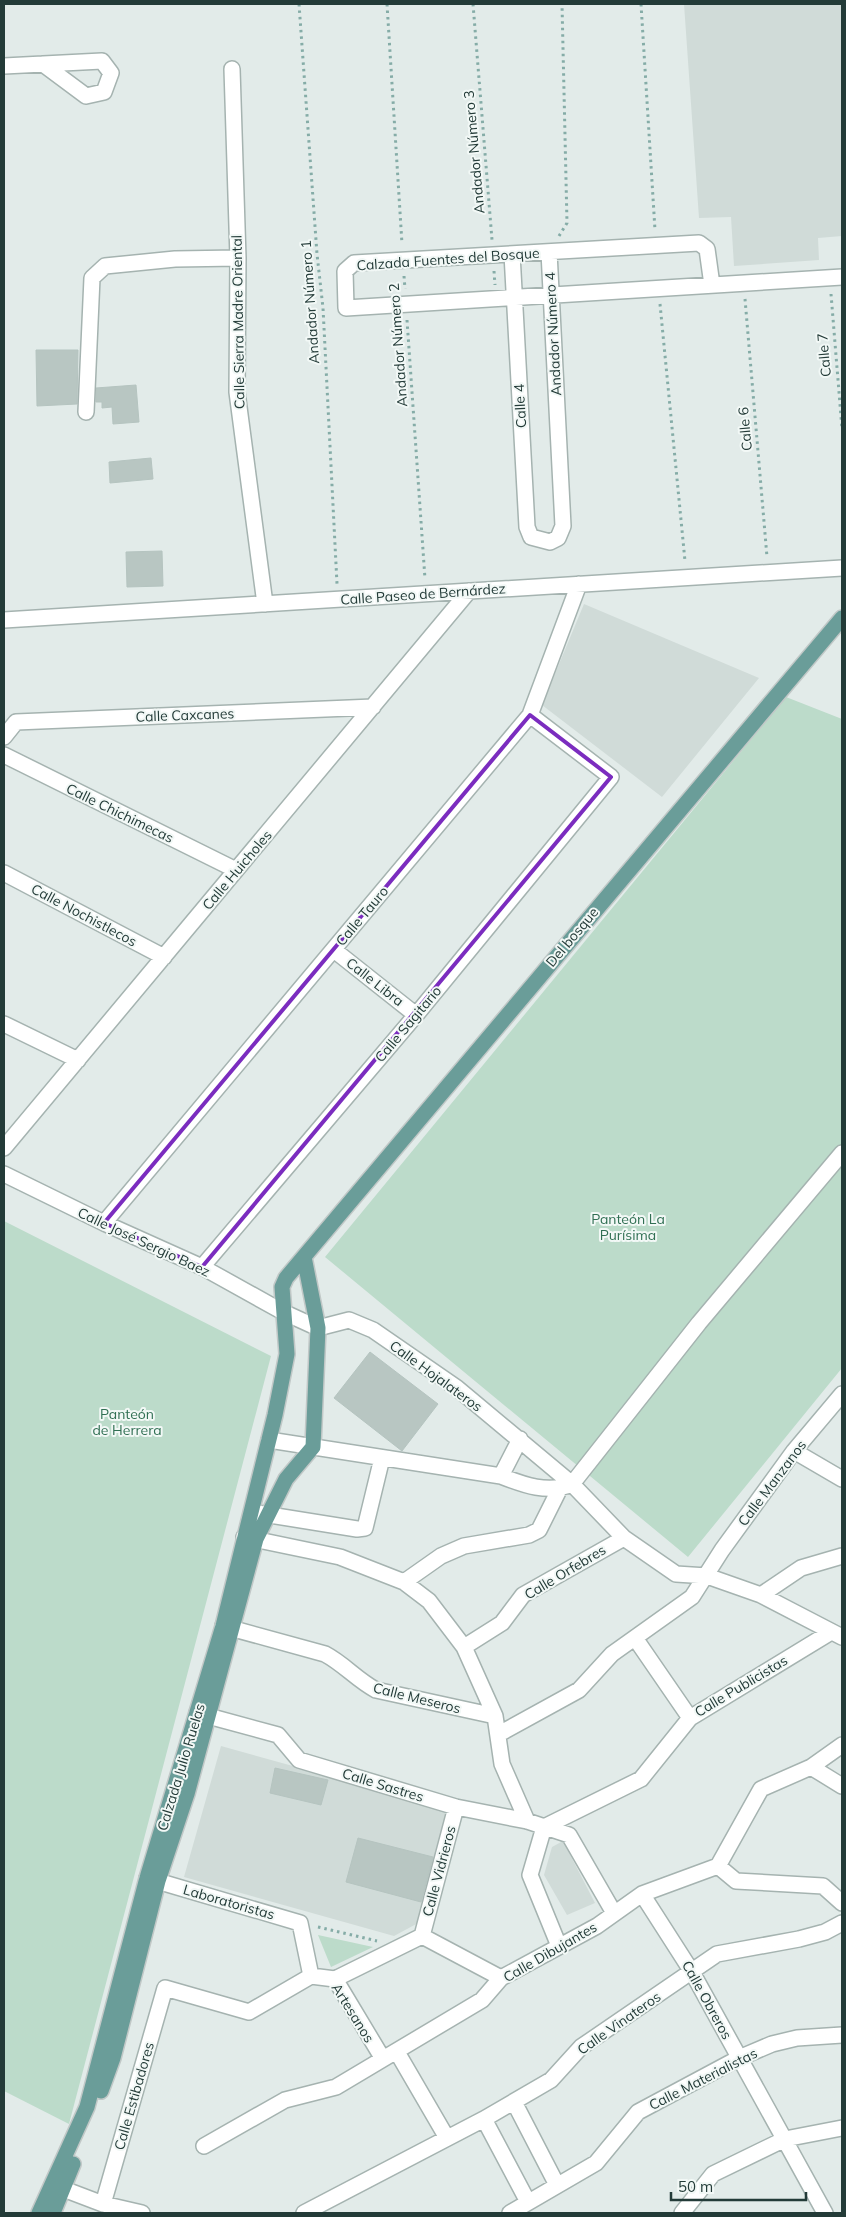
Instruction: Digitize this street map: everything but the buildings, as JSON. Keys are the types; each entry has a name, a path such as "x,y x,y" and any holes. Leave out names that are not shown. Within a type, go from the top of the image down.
{"main road":[{"name":"Del bosque","path":"283,1312 282,1287 286,1278 842,618"},
{"path":"304,1257 318,1328 313,1447"},
{"name":"Calzada Julio Ruelas","path":"53,2213 58,2187 87,2108 228,1627 250,1538 251,1511 269,1440 287,1354 283,1312"},
{"name":"Calzada Julio Ruelas","path":"250,1538 268,1515 286,1479 313,1447"},
{"name":"Calzada Julio Ruelas","path":"39,2213 58,2187"}],"street":[{"path":"4,66 43,64"},
{"name":"Calle Sierra Madre Oriental","path":"232,68 238,258 237,392 265,604"},
{"name":"Calzada Fuentes del Bosque","path":"712,285 707,249 699,243 354,264 345,271 346,308 836,278"},
{"name":"Andador Número 4","path":"549,252 564,526 558,538 550,542"},
{"name":"Calle 4","path":"512,254 528,526 531,537 550,542"},
{"path":"86,412 92,278 105,266 175,259 238,258"},
{"name":"Calle Paseo de Bernárdez","path":"4,620 842,568"},
{"name":"Calle Tauro","path":"104,1223 530,715 579,584"},
{"name":"Calle Huicholes","path":"4,1148 470,591"},
{"name":"Calle Caxcanes","path":"4,737 16,722 373,706"},
{"name":"Calle Sagitario","path":"202,1267 416,1014 611,777 530,715"},
{"name":"Calle Chichimecas","path":"4,755 236,870"},
{"name":"Calle Nochistlecos","path":"4,873 164,957"},
{"name":"Calle Libra","path":"334,950 416,1014"},
{"path":"4,1024 78,1060"},
{"path":"404,1582 440,1556 464,1546 528,1535 539,1530 565,1487 842,1153"},
{"name":"Calle José Sergio Baez","path":"4,1174 104,1223 202,1267 283,1312"},
{"path":"283,1312 318,1328"},
{"name":"Calle Hojalateros","path":"318,1328 349,1320 373,1330 457,1388 520,1439 565,1487 624,1538 676,1574 707,1576 760,1595 836,1634"},
{"name":"Calle Manzanos","path":"707,1576 722,1550 794,1451 842,1394"},
{"path":"501,1476 520,1439"},
{"path":"269,1440 501,1476 524,1485 565,1487"},
{"path":"794,1451 842,1479"},
{"path":"251,1511 357,1530 364,1528 382,1458"},
{"path":"250,1538 340,1557 404,1582 429,1601 464,1647 495,1716 502,1764 527,1821"},
{"name":"Calle Orfebres","path":"464,1647 502,1623 523,1595 624,1538"},
{"path":"760,1595 801,1568 842,1556"},
{"path":"499,1734 579,1690 612,1654 692,1597 707,1576"},
{"name":"Calle Meseros","path":"228,1627 325,1654 338,1662 364,1684 376,1690 495,1716"},
{"name":"Calle Publicistas","path":"544,1827 641,1779 690,1718 836,1634"},
{"path":"636,1638 690,1718"},
{"name":"Calle Sastres","path":"202,1714 278,1735 299,1760 456,1807 527,1821 569,1835 614,1913"},
{"path":"842,1745 811,1767 761,1790 718,1866 736,1880 823,1886 842,1903"},
{"path":"811,1767 842,1786"},
{"name":"Calle Vidrieros","path":"422,1936 456,1807"},
{"path":"544,1827 530,1875 559,1946"},
{"name":"Calle Dibujantes","path":"204,2146 285,2100 336,2087 397,2052 482,2000 501,1978 597,1926 642,1894 718,1866"},
{"name":"Laboratoristas","path":"153,1880 300,1923"},
{"name":"Calle Obreros","path":"642,1894 692,1972 825,2213"},
{"path":"300,1923 311,1976"},
{"name":"Calle Vinateros","path":"304,2213 484,2119 551,2080 581,2047 717,1954 799,1939 825,1932 842,1923"},
{"path":"334,1979 422,1936 501,1978"},
{"name":"Artesanos","path":"311,1976 334,1979 382,2059"},
{"name":"Calle Estibadores","path":"103,2204 165,1988 249,2012 311,1976"},
{"name":"Calle Materialistas","path":"510,2213 596,2163 638,2112 739,2058 772,2044 797,2038 842,2035"},
{"path":"397,2052 447,2138"},
{"path":"514,2102 558,2185"},
{"path":"484,2119 528,2202"},
{"path":"682,2213 713,2174 785,2139 842,2128"},
{"path":"58,2187 103,2204 142,2213"}],"path":[{"name":"Andador Número 1","path":"298,4 317,254 323,308 337,600"},
{"name":"Andador Número 2","path":"387,4 426,594"},
{"name":"Andador Número 3","path":"473,4 496,299"},
{"name":"Andador Número 4","path":"549,252 567,223 562,4"},
{"name":"Calle 7","path":"836,278 842,429"},
{"name":"Calle 6","path":"744,284 768,573"},
{"path":"300,1923 402,1946"}],"highlighted area":[{"path":"530,715 611,777 202,1267 104,1223"}],"shaded area":[{"path":"684,4 842,4 842,236 818,238 819,260 734,266 731,217 699,218"},
{"path":"584,604 759,678 662,797 542,705"},
{"path":"221,1746 451,1810 420,1922 394,1936 184,1877"},
{"path":"563,1841 595,1903 567,1915 544,1875 552,1847"}],"green space":[{"name":"Panteón La Purísima","path":"786,697 842,719 842,1368 688,1557 325,1257"},
{"name":"Panteón de Herrera","path":"4,1221 271,1356 69,2124 4,2091"},
{"path":"318,1935 373,1947 331,1967"}]}
